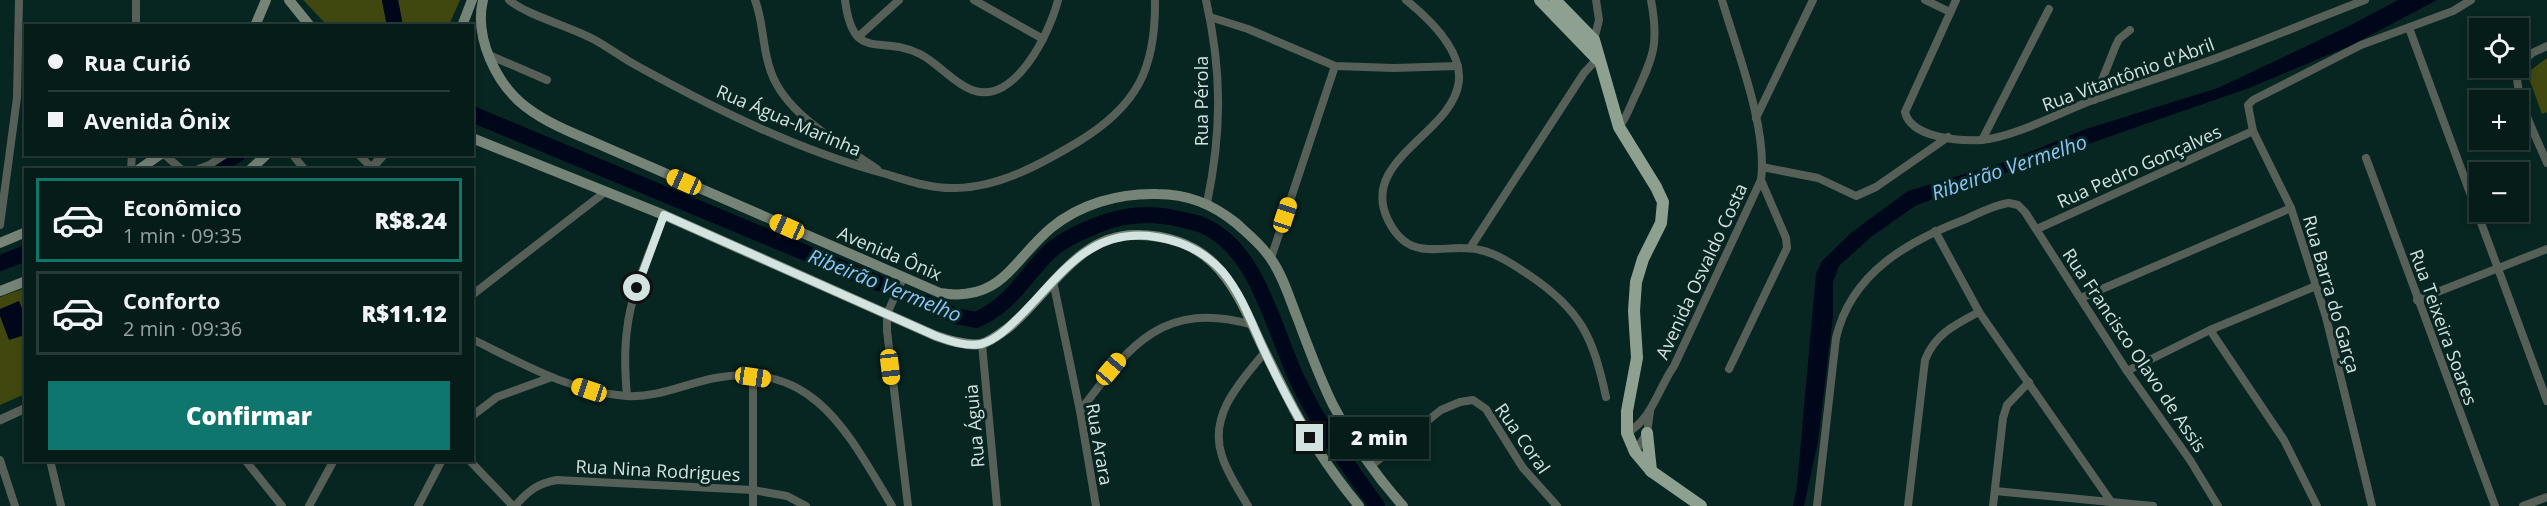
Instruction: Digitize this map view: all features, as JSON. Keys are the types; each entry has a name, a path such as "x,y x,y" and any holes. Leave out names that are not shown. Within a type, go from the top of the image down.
{"main road":[{"path":"256,24 266,0"},
{"path":"289,0 307,24"},
{"path":"463,24 472,0"},
{"name":"Avenida Ônix","path":"483,0 481,29 489,55 516,98 558,126 902,280 940,293 958,296 976,293 995,285 1053,226 1086,207 1118,197 1155,194 1185,197 1207,203 1243,230 1270,258 1282,278 1332,404 1371,465 1403,506"},
{"path":"1540,0 1598,59"},
{"path":"1555,0 1594,40 1619,127 1661,194 1664,208 1661,223 1643,259 1636,282 1634,311 1637,358 1627,411 1627,434 1635,452 1651,471 1701,506"},
{"path":"474,139 664,215 949,340 982,344 1011,325 1079,256 1112,239 1136,235 1170,239 1195,249 1222,271 1239,295 1265,352 1316,449 1359,506"},
{"path":"141,168 159,156"},
{"path":"252,168 265,156"},
{"path":"0,243 24,233"},
{"path":"0,291 24,282"},
{"path":"1647,433 1651,471"}],"street":[{"path":"0,225 17,98 19,0"},
{"path":"136,0 136,24"},
{"name":"Rua Água-Marinha","path":"509,0 581,32 640,68 777,136 822,154 883,173 928,186 957,188 976,186 1015,175 1088,135 1118,112 1142,79 1153,44 1155,0"},
{"path":"755,0 771,73 790,104 883,173"},
{"path":"845,0 850,24 858,37 874,45 916,52 965,87 980,92 989,92 1004,87 1030,61 1043,39 1058,0"},
{"path":"858,37 899,0"},
{"path":"974,0 1043,39"},
{"name":"Rua Pérola","path":"1206,0 1216,53 1219,102 1216,153 1207,203"},
{"path":"1406,0 1441,33 1458,66 1458,88 1450,108 1392,168 1385,181 1382,199 1389,222 1408,243 1429,251 1470,248 1489,252 1508,261 1545,286 1568,307 1587,333 1597,355 1606,397"},
{"path":"1594,40 1599,20 1596,0"},
{"path":"1619,127 1626,119 1654,50 1656,32 1651,0"},
{"name":"Avenida Osvaldo Costa","path":"1627,434 1640,424 1650,410 1663,382 1674,366 1761,180 1762,149 1756,118 1722,0"},
{"path":"1756,118 1813,0"},
{"path":"1925,0 1950,12 1956,0"},
{"name":"Rua Vitantônio d'Abril","path":"1950,12 1905,112 1914,126 1949,137 1982,140 2229,53 2365,0"},
{"path":"2471,0 2453,11 2409,28 2500,268 2547,401"},
{"path":"1982,140 2049,9"},
{"path":"1210,17 1248,29 1335,66 1394,68 1458,66"},
{"name":"Rua Barra do Garça","path":"2371,506 2326,317 2291,208 2253,131 2248,109 2253,100 2361,45 2409,28"},
{"path":"2094,100 2119,39 2130,30"},
{"path":"2529,56 2547,46"},
{"path":"489,55 547,80"},
{"path":"1470,248 1584,73 1598,59"},
{"path":"1270,258 1335,66"},
{"path":"2516,78 2520,95 2547,163"},
{"name":"Rua Pedro Gonçalves","path":"2037,229 2253,131"},
{"path":"1762,167 1818,178 1856,196 1876,187 1949,137"},
{"path":"164,156 180,168"},
{"path":"201,168 223,156"},
{"path":"293,156 304,168"},
{"path":"360,156 370,168"},
{"path":"372,168 382,156"},
{"name":"Rua Teixeira Soares","path":"2366,158 2495,506"},
{"path":"1729,369 1787,248 1786,238 1761,180"},
{"path":"474,293 604,192"},
{"name":"Rua Francisco Olavo de Assis","path":"1935,231 2005,203 2018,205 2037,229 2218,506"},
{"path":"2080,298 2291,208"},
{"path":"627,396 626,341 632,304 664,215"},
{"path":"1817,506 1832,366 1836,338 1843,314 1857,289 1873,272 1904,249 1935,231 1979,312 2112,503"},
{"path":"2417,300 2547,249"},
{"path":"902,280 888,312 890,367 908,506"},
{"name":"Rua Arara","path":"1053,281 1080,411 1095,506"},
{"path":"2127,370 2210,330 2316,286"},
{"path":"1908,506 1925,360 1934,342 1944,331 1979,312"},
{"path":"1080,411 1123,355 1157,330 1170,324 1195,318 1230,320 1253,325"},
{"path":"2210,330 2284,440 2317,506"},
{"path":"474,340 552,377 596,392 646,396 667,393 723,376 753,377 794,386 808,393 826,408 846,431 892,506"},
{"name":"Rua Águia","path":"982,344 997,506"},
{"path":"1248,506 1225,465 1219,445 1218,429 1230,397 1265,352"},
{"path":"474,414 497,397 552,377"},
{"path":"753,377 753,506"},
{"path":"1993,506 2002,418 2014,396 2029,382"},
{"name":"Rua Coral","path":"1371,465 1441,410 1460,402 1473,400 1486,409 1523,468 1557,506"},
{"path":"0,420 24,409"},
{"name":"Avenida Osvaldo Costa","path":"1635,452 1647,433 1650,410"},
{"path":"0,460 15,506"},
{"path":"51,462 61,506"},
{"path":"247,462 282,506"},
{"path":"309,506 333,462"},
{"path":"418,506 441,462"},
{"path":"472,462 514,506"},
{"name":"Rua Nina Rodrigues","path":"514,506 534,488 544,482 557,480 753,490 787,496 806,506"},
{"path":"1995,491 2153,506"},
{"path":"2523,506 2547,497"}],"green space":[{"path":"303,0 460,0 449,24 326,24"},
{"path":"2547,58 2547,112 2542,114 2529,78 2529,72"},
{"path":"24,288 24,394 0,405 0,297"}],"water":[{"name":"Ribeirão Vermelho","path":"2398,0 2437,0 2352,45 2249,88 1915,206 1871,237 1839,266 1833,282 1833,316 1818,441 1804,506 1793,506 1797,486 1816,274 1822,261 1852,232 1908,191 2008,161 2086,129 2218,88 2347,27"},
{"path":"19,301 24,314 24,335 9,340 0,316 0,309"}],"waterway":[{"path":"390,0 395,24"},
{"name":"Ribeirão Vermelho","path":"474,115 878,283"},
{"name":"Ribeirão Vermelho","path":"215,168 235,156"},
{"name":"Ribeirão Vermelho","path":"926,303 956,316 976,320 1008,299 1053,249 1089,228 1116,219 1148,215 1202,225 1221,236 1237,252 1250,271 1262,292 1305,396 1334,444 1377,506"},
{"name":"Ribeirão Vermelho","path":"0,263 24,254"},
{"name":"Ribeirão Vermelho","path":"878,283 926,303"}],"route":[{"path":"637,288 664,215 936,336 960,343 982,344 1011,325 1068,266 1086,251 1112,239 1125,236 1170,239 1195,249 1212,261 1232,283 1310,438"}]}
